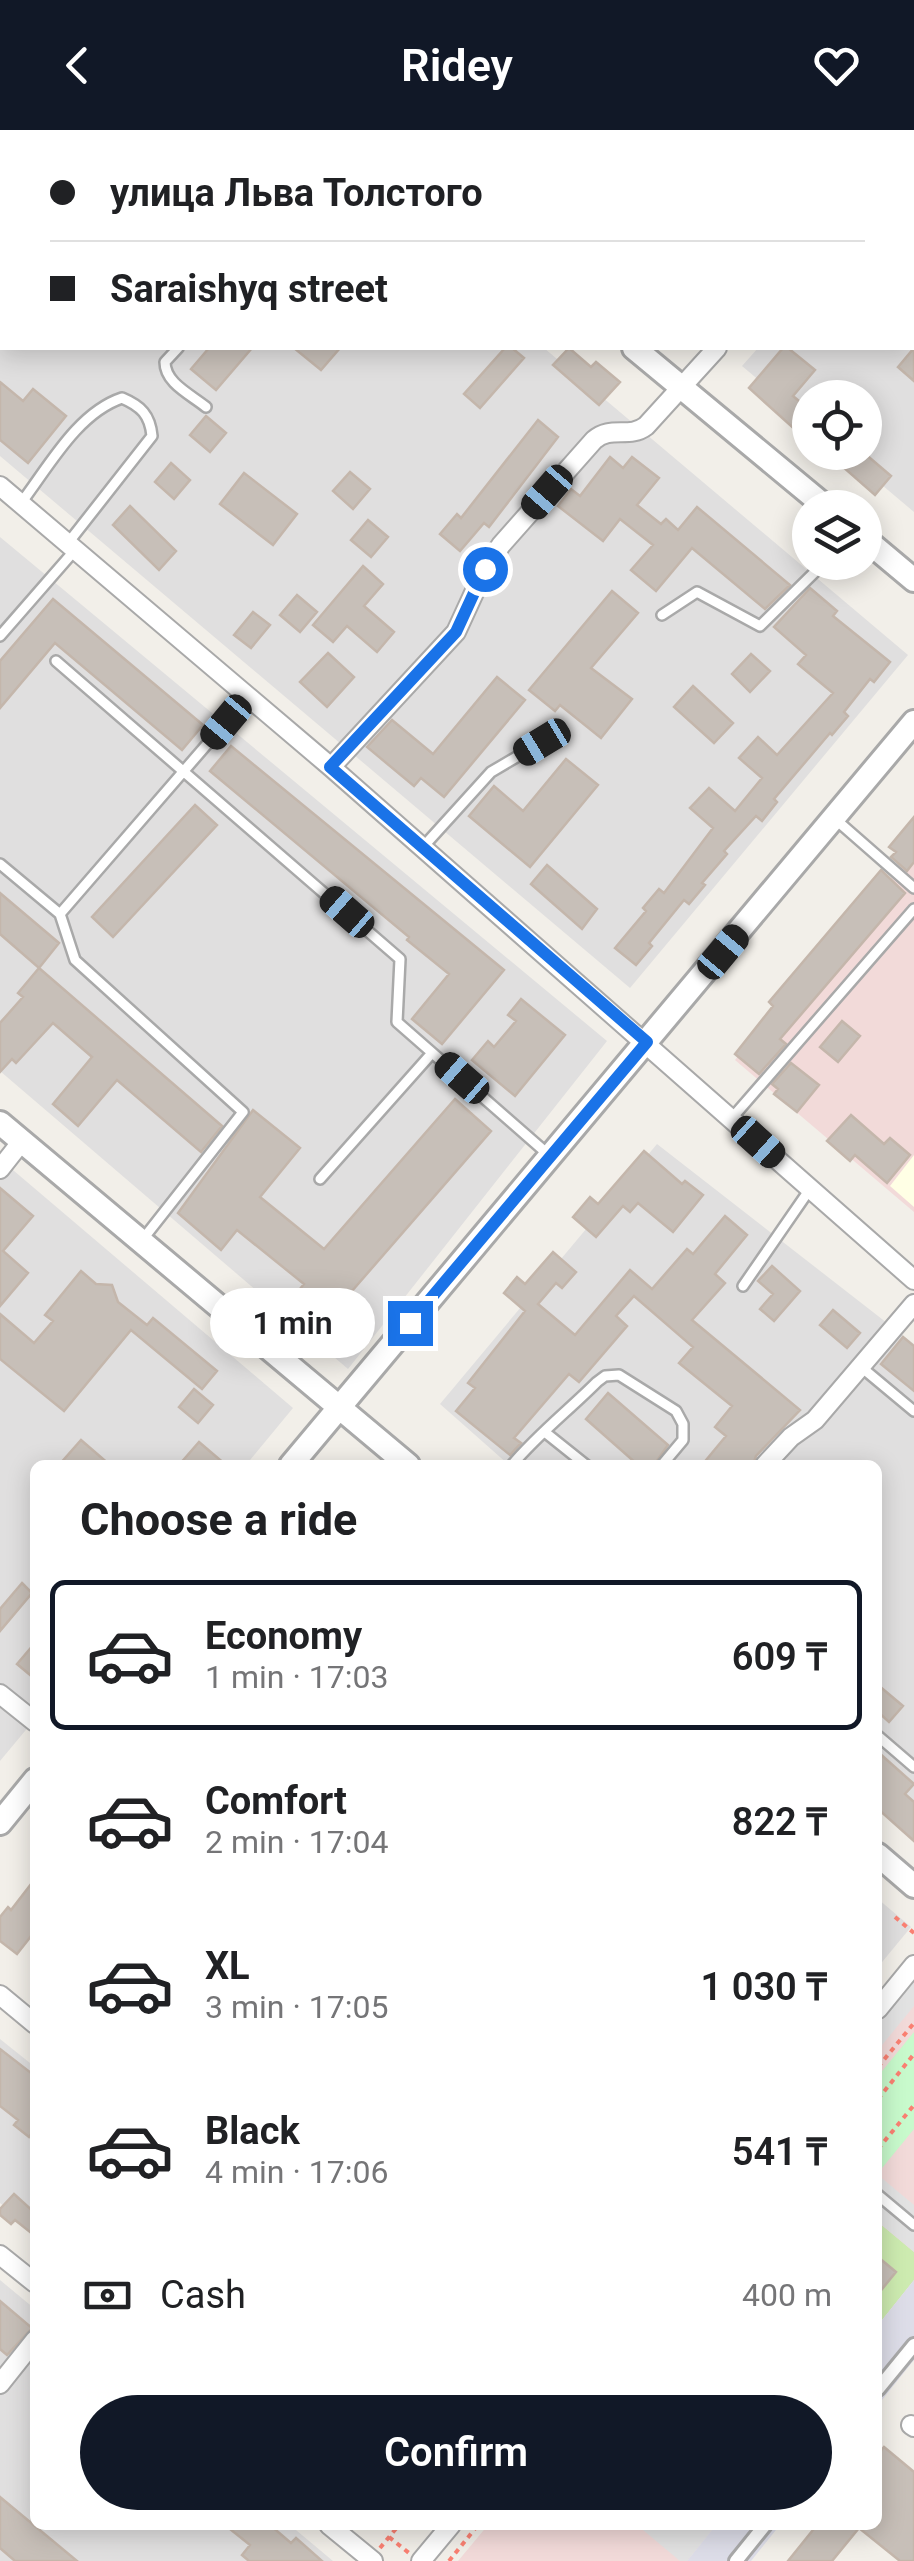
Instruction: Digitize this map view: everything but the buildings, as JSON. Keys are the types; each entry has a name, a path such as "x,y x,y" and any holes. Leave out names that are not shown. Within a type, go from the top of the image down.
{"street":[{"path":"636,350 805,490"},
{"path":"330,767 456,632 485,569 501,545 594,440 610,430 639,431 715,350"},
{"path":"0,486 423,847 914,1280"},
{"path":"882,553 914,580"},
{"path":"295,1460 914,722"},
{"path":"0,1123 402,1460"},
{"path":"0,1169 22,1142"},
{"path":"770,1460 791,1437 816,1420 914,1304"},
{"path":"0,1694 30,1718"},
{"path":"0,1822 30,1786"},
{"path":"882,1858 914,1886"},
{"path":"882,2004 914,1965"},
{"path":"0,1995 30,2020"},
{"path":"0,2255 30,2280"},
{"path":"882,2384 914,2345"},
{"path":"0,2384 30,2346"},
{"path":"335,2530 372,2560"},
{"path":"420,2561 447,2530"},
{"path":"736,2561 761,2530"}],"lane":[{"path":"176,350 165,362 165,371 206,406"},
{"path":"2,629 71,547 152,436 150,421 138,405 122,398 108,402 78,430 21,503"},
{"path":"662,615 696,592 760,626 807,580"},
{"path":"56,661 400,959 396,1022 551,1156"},
{"path":"60,914 247,698"},
{"path":"423,847 491,772 542,742"},
{"path":"834,818 914,888"},
{"path":"0,864 60,914 74,960 243,1112 141,1241"},
{"path":"732,1118 914,909"},
{"path":"320,1179 432,1052"},
{"path":"743,1286 811,1188"},
{"path":"860,1366 914,1411"},
{"path":"516,1460 597,1382 605,1376 619,1375 676,1411 683,1424 683,1440 666,1460"},
{"path":"546,1433 580,1460"},
{"path":"882,1739 914,1767"},
{"path":"882,2198 914,2226"}],"path":[{"path":"895,1916 914,1933"},
{"path":"882,2061 914,2023"},
{"path":"882,2094 914,2054"},
{"path":"882,2144 914,2106"},
{"path":"372,2560 395,2530"},
{"path":"448,2561 474,2530"},
{"path":"389,2537 420,2561"}],"shaded area":[{"path":"0,350 546,350 792,557 792,580 819,580 908,655 630,988 0,456"},
{"path":"756,350 914,350 914,512 864,470 882,470 882,380 792,380 792,408 742,366"},
{"path":"0,537 607,1041 348,1369 0,1071"},
{"path":"914,851 914,1212 735,1060"},
{"path":"657,1144 914,1344 914,1825 882,1797 882,1460 503,1460 440,1404"},
{"path":"914,1155 914,1207 890,1186"},
{"path":"0,1159 293,1408 250,1460 30,1460 30,1725 0,1761"},
{"path":"882,1902 911,1927 882,1962"},
{"path":"914,1980 914,2280 882,2320 882,2019"},
{"path":"914,1980 914,2006 882,2045 882,2019"},
{"path":"0,2039 30,2063 30,2227 0,2203"},
{"path":"882,2178 914,2205 914,2252 882,2225"},
{"path":"0,2280 30,2305 30,2530 296,2530 333,2561 0,2561"},
{"path":"914,2280 914,2360 882,2400 882,2320"},
{"path":"484,2530 712,2530 687,2561 458,2561"},
{"path":"643,2530 712,2530 687,2561 680,2561"},
{"path":"712,2530 776,2530 751,2561 687,2561"}],"green space":[{"path":"914,2032 914,2129 882,2168 882,2071"},
{"path":"882,2225 914,2252 914,2280 882,2320 882,2289 895,2272 882,2261"}],"route":[{"path":"410,1323 647,1042 330,767 456,632 485,569"}]}
